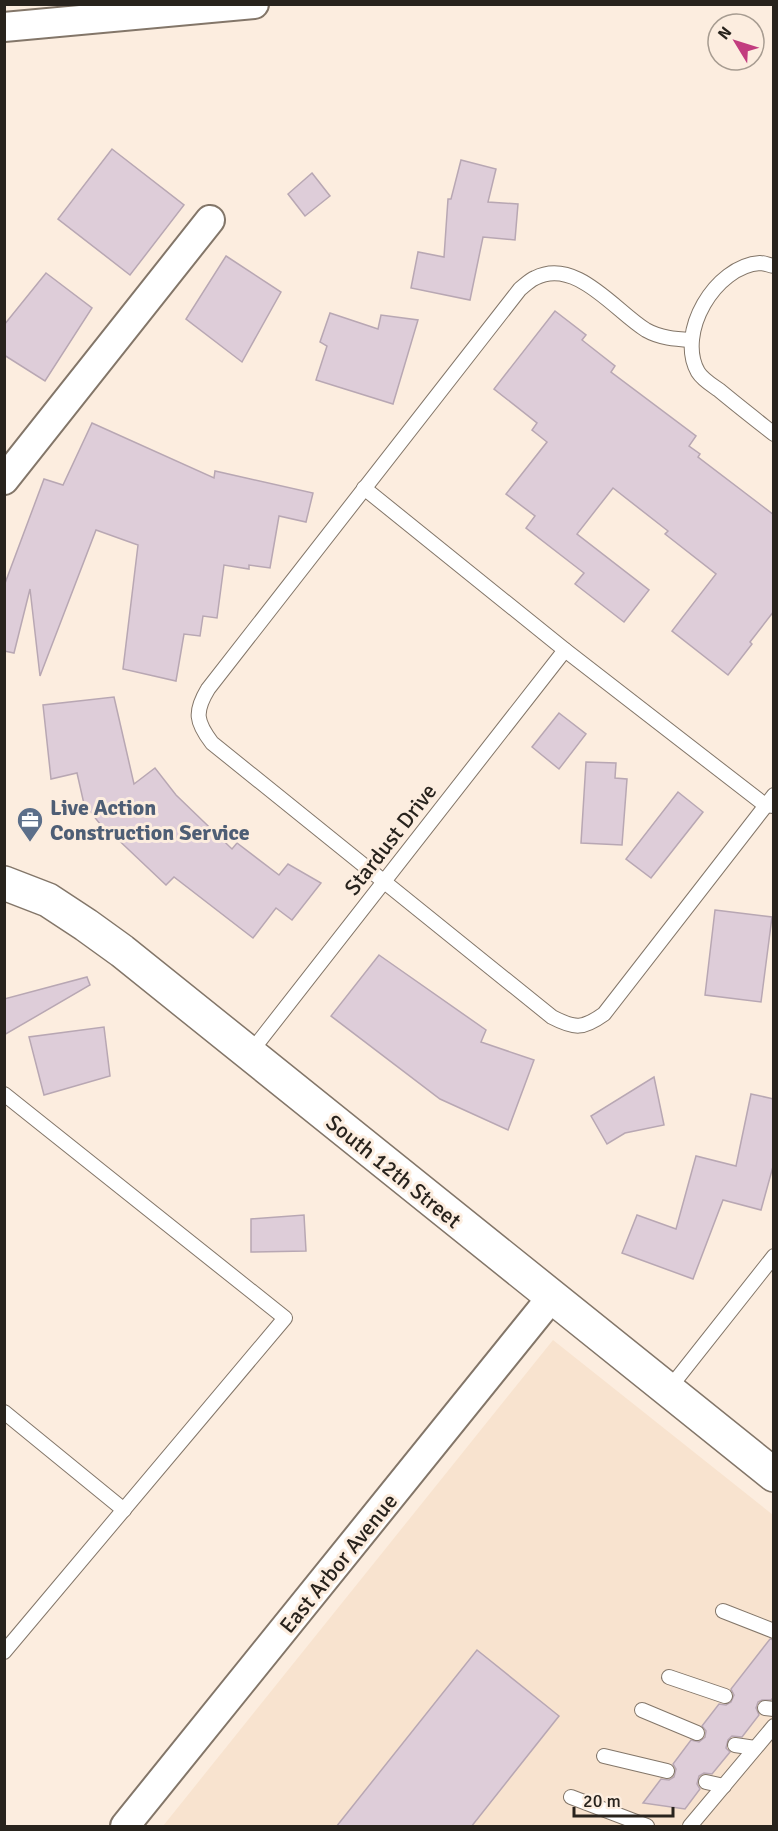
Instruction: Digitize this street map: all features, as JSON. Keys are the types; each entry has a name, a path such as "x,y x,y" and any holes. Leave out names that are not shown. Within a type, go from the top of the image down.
{"street":[{"path":"4,27 254,4"},
{"path":"4,480 210,220"},
{"name":"South 12th Street","path":"4,883 48,900 94,930 774,1475"},
{"name":"East Arbor Avenue","path":"125,1827 551,1298"}],"lane":[{"path":"774,266 760,263 738,270 721,283 706,301 695,321 691,340 692,359 700,375 774,434"},
{"path":"364,488 566,650 771,802 604,1014 591,1023 580,1027 566,1024 552,1017 212,744 202,730 198,716 200,702 208,689 364,488 520,289 535,278 551,273 568,274 582,281 647,330 662,337 691,340"},
{"name":"Stardust Drive","path":"248,1054 566,650"},
{"path":"4,1094 285,1318 4,1652"},
{"path":"668,1390 774,1256"},
{"path":"4,1412 124,1510"},
{"path":"723,1611 774,1631"},
{"path":"669,1677 725,1696"},
{"path":"642,1710 697,1733"},
{"path":"690,1827 774,1726"},
{"path":"735,1745 755,1748"},
{"path":"604,1756 667,1771"},
{"path":"706,1782 724,1786"},
{"path":"572,1797 647,1827"}],"shaded area":[{"path":"553,1340 773,1515 773,1826 163,1826"}],"building":[{"path":"112,149 184,205 130,275 58,219"},
{"path":"461,160 496,169 488,202 518,204 515,240 483,237 470,300 411,288 418,252 444,257 448,199 451,199"},
{"path":"312,173 330,196 305,216 288,194"},
{"path":"226,256 281,292 242,362 186,319"},
{"path":"46,273 92,308 45,381 4,355 4,325"},
{"path":"555,311 586,335 582,340 615,366 611,372 696,436 689,446 700,454 698,457 774,515 774,611 728,675 672,631 716,574 665,534 668,531 613,488 577,534 649,590 624,622 575,584 584,573 526,528 535,516 506,494 547,442 532,430 537,423 494,389"},
{"path":"330,313 378,329 381,315 418,320 393,404 316,380 327,346 320,342"},
{"path":"92,423 214,478 215,471 313,493 306,522 279,516 270,568 249,565 249,569 224,565 217,618 203,616 200,636 184,634 176,681 123,669 138,545 96,530 40,676 30,589 14,653 4,651 4,586 44,479 63,485"},
{"path":"114,697 134,784 155,768 176,795 232,849 237,843 279,875 288,864 321,883 292,920 276,908 253,938 174,877 166,885 110,832 108,834 84,804 77,773 51,779 43,705"},
{"path":"559,713 586,734 559,769 532,747"},
{"path":"586,762 616,763 615,778 627,779 622,845 581,843"},
{"path":"678,792 703,812 651,878 626,859"},
{"path":"715,910 772,917 761,1002 705,995"},
{"path":"379,955 486,1030 481,1042 534,1060 508,1130 440,1099 331,1016"},
{"path":"87,977 90,985 4,1035 4,999"},
{"path":"104,1027 110,1076 44,1095 29,1037"},
{"path":"654,1077 664,1125 625,1133 607,1144 591,1116"},
{"path":"751,1094 774,1099 774,1163 761,1210 723,1200 693,1279 622,1253 637,1215 676,1229 696,1156 736,1166"},
{"path":"304,1215 306,1251 251,1252 251,1219"},
{"path":"770,1639 774,1640 774,1697 771,1700 758,1702 756,1708 759,1715 742,1737 732,1736 726,1748 730,1752 712,1774 704,1773 699,1776 697,1784 700,1789 685,1809 643,1803 661,1779 669,1780 674,1777 676,1769 673,1764 691,1740 699,1742 705,1737 706,1731 702,1726 719,1704 726,1705 731,1702 734,1695 731,1689"},
{"path":"477,1650 559,1716 471,1827 336,1827"}],"place":[{"name":"Live Action Construction Service","path":"30,843"}]}
